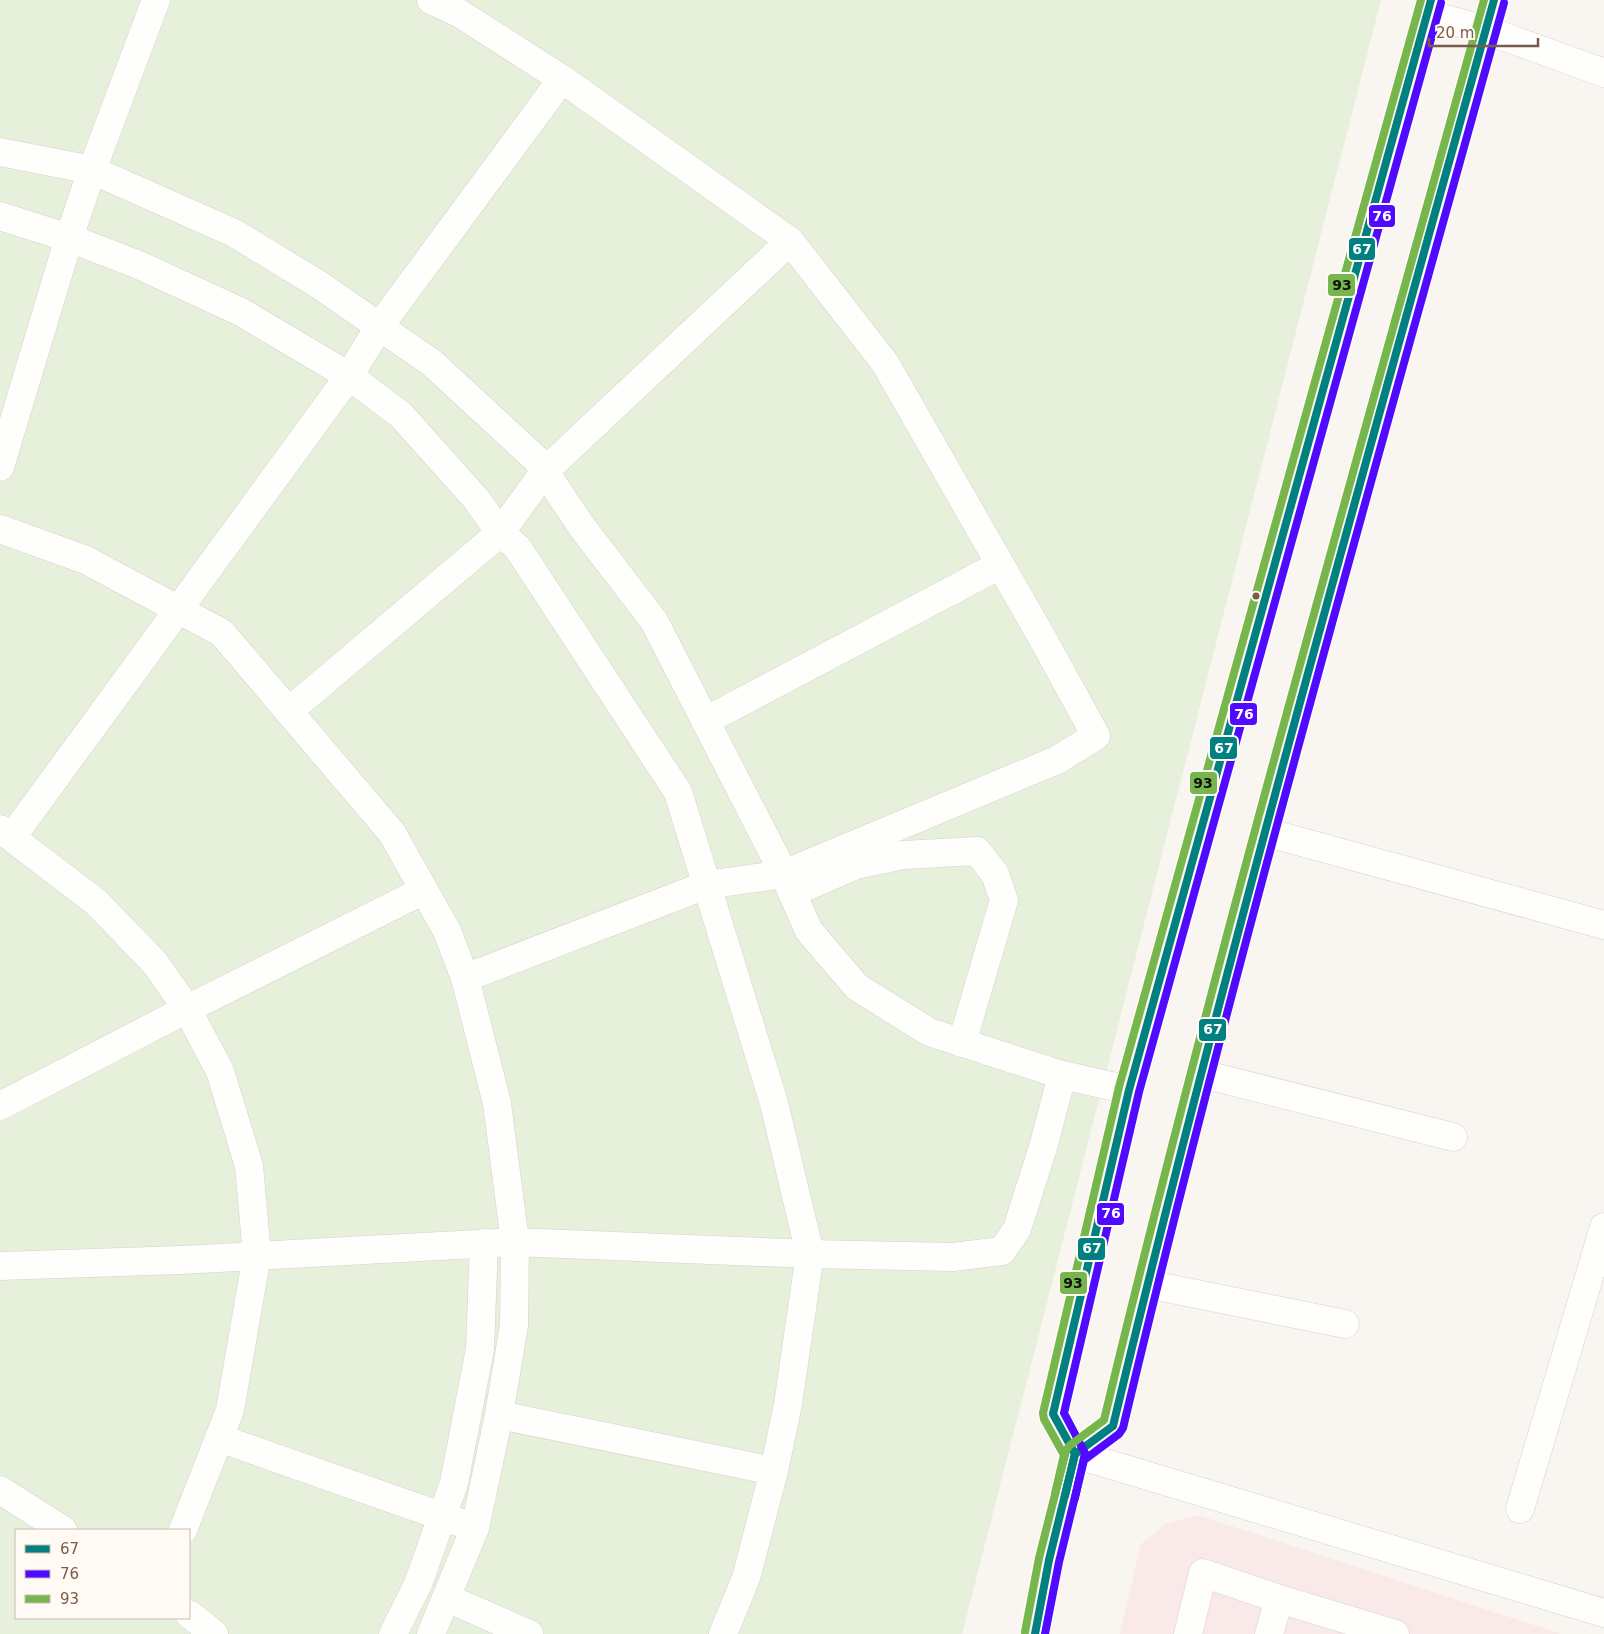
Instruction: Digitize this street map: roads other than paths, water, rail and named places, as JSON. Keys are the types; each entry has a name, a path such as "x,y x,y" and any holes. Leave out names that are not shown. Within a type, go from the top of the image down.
{"street":[{"path":"0,467 92,170 156,0"},
{"path":"431,0 459,13 562,79 790,241 885,363 1096,736 1056,760 788,884"},
{"path":"1035,1634 1049,1560 1075,1454 1113,1426 1147,1284 1265,832 1494,0"},
{"path":"1604,73 1429,7 1129,1090 1053,1414 1075,1454 1604,1613"},
{"path":"182,1529 230,1410 257,1255 249,1166 220,1071 187,1009 155,963 96,902 6,833 178,610 349,376 379,327 562,79"},
{"path":"0,152 92,170 234,233 318,284 432,363 537,460 582,527 654,621 788,884 809,931 857,987 929,1032 1062,1075 1129,1090"},
{"path":"0,216 70,238 139,265 241,312 349,376 401,415 476,500 500,532 517,547 678,792 774,1103 810,1254 788,1404 774,1471 746,1578 723,1634"},
{"path":"289,711 500,532 545,471 790,241"},
{"path":"0,529 86,560 222,634 392,833 446,931 465,978 497,1103 515,1242 514,1325 499,1415 475,1528 431,1634"},
{"path":"705,721 1000,565"},
{"path":"1265,832 1604,925"},
{"path":"465,978 706,885 788,884 903,855 977,851 995,874 1004,900 962,1043"},
{"path":"0,1106 187,1009 424,890"},
{"path":"1202,1074 1453,1137"},
{"path":"0,1266 181,1260 515,1242 810,1254 953,1256 1002,1251 1018,1229 1044,1144 1062,1075"},
{"path":"1520,1509 1604,1227"},
{"path":"393,1634 418,1584 454,1483 480,1349 484,1244"},
{"path":"1147,1284 1345,1324"},
{"path":"499,1415 774,1471"},
{"path":"219,1438 475,1528"},
{"path":"0,1490 61,1529"},
{"path":"1188,1634 1203,1573 1279,1599 1395,1634"},
{"path":"446,1598 530,1634"},
{"path":"1269,1634 1279,1599"},
{"path":"190,1615 214,1634"}]}
